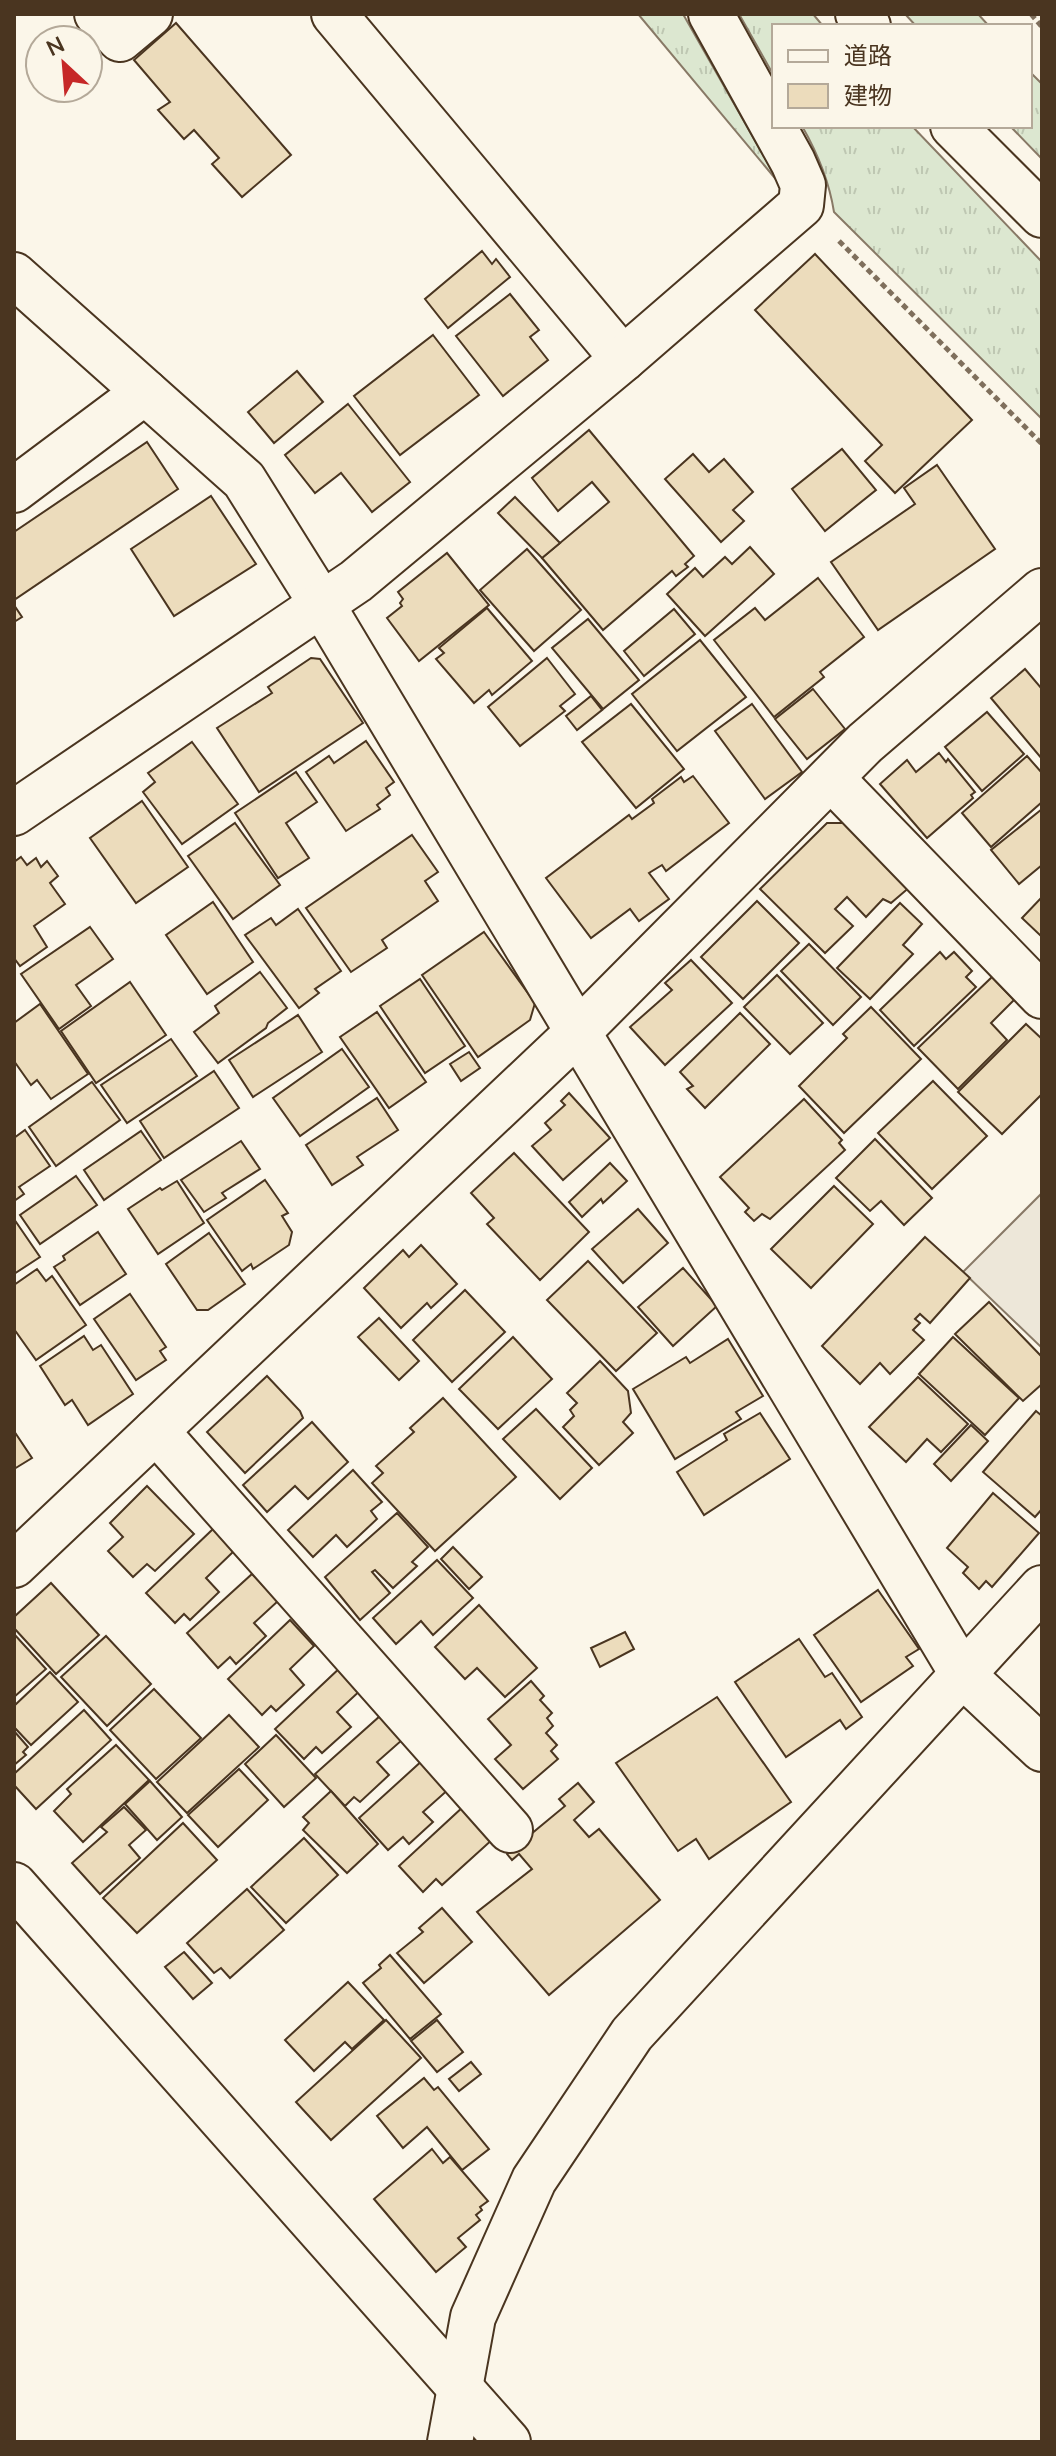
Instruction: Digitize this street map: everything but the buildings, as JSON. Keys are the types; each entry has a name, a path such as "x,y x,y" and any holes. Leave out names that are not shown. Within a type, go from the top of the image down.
{"street":[{"path":"97,14 120,39 150,14"},
{"path":"334,14 623,359"},
{"path":"711,14 772,124"},
{"path":"14,813 356,581 623,359 801,205 803,185 774,128"},
{"path":"955,128 1042,215"},
{"path":"14,275 244,480 321,603 963,1675 1042,1749"},
{"path":"14,490 145,392"},
{"path":"14,1565 578,1032 865,743 1042,591"},
{"path":"831,778 1042,996"},
{"path":"156,1431 510,1830"},
{"path":"450,2442 473,2317 534,2180 632,2034 1042,1588"},
{"path":"14,1885 508,2442"}],"path":[{"path":"1031,14 1042,27"},
{"path":"836,239 1042,444"}],"green space":[{"path":"638,14 683,14 779,183"},
{"path":"739,14 813,14 821,24 772,24 772,72"},
{"path":"905,14 978,14 987,24 914,24"},
{"path":"1032,74 1042,84 1042,159 1012,128 1032,128"},
{"path":"803,128 914,128 1042,262 1042,419 834,212 813,147"}],"shaded area":[{"path":"1042,1193 1042,1348 963,1272"}]}
